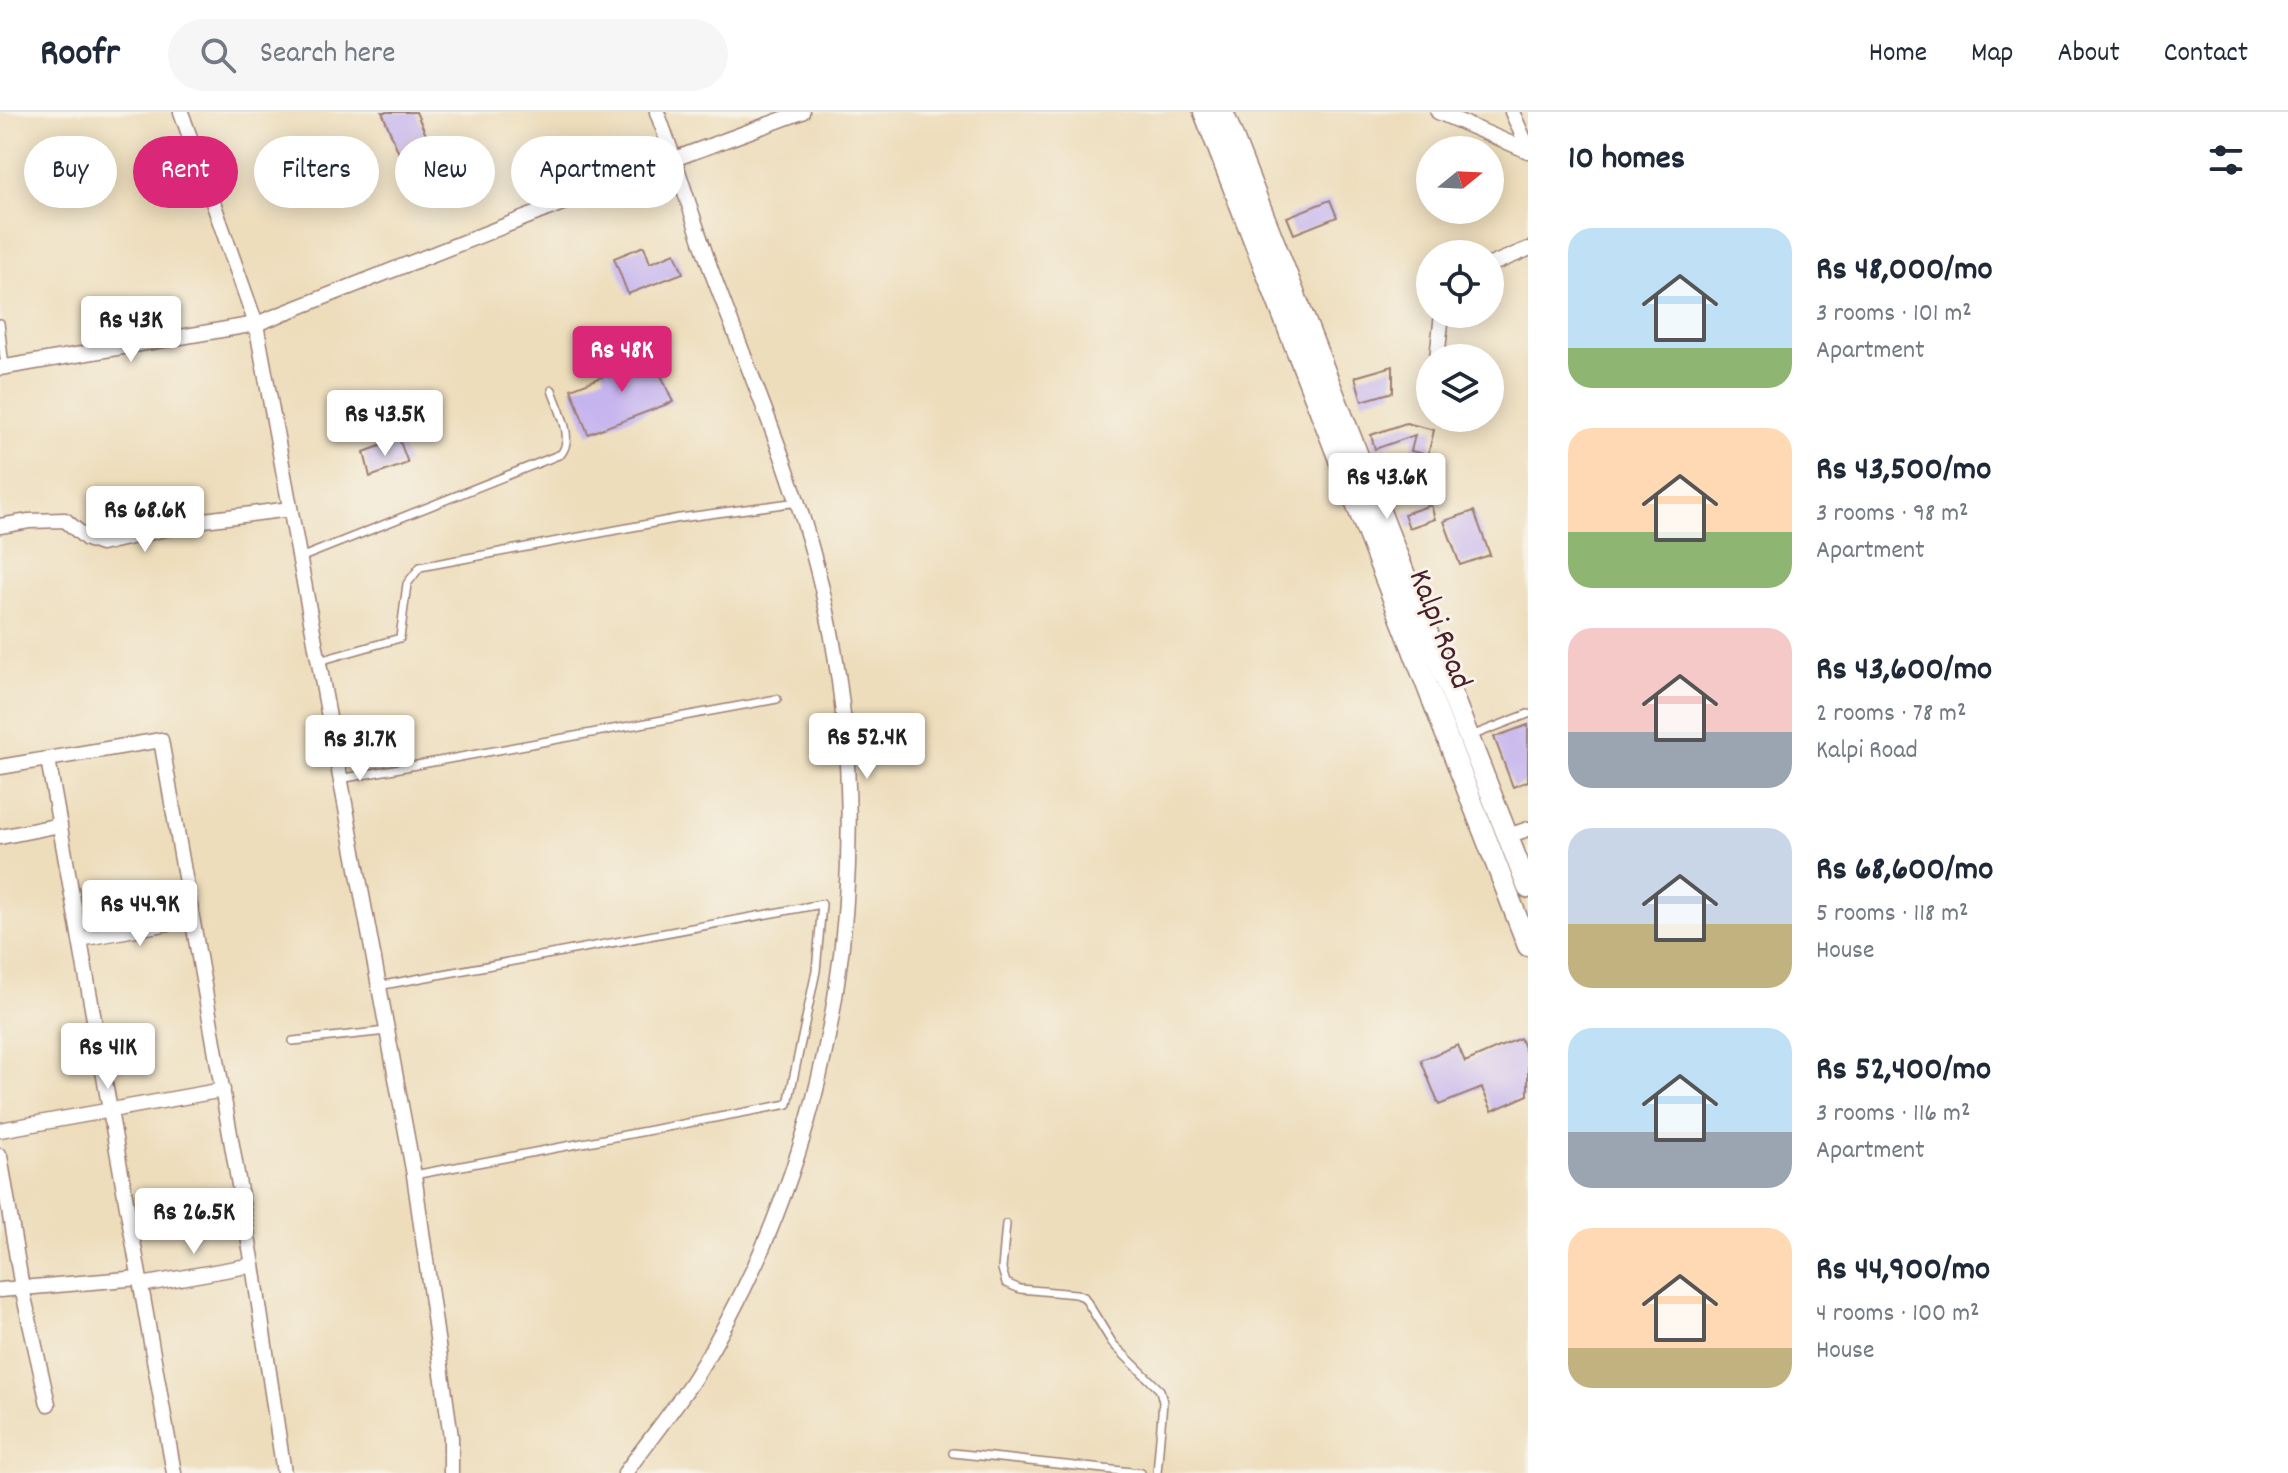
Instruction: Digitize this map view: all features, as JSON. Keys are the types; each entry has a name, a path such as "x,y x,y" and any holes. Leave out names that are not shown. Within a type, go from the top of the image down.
{"main road":[{"name":"Kalpi Road","path":"1204,112 1528,946"},
{"name":"Kalpi Road","path":"1223,112 1528,888"}],"street":[{"path":"181,112 256,324 414,1175 451,1437 451,1473"},
{"path":"657,112 666,136"},
{"path":"684,155 802,112"},
{"path":"1438,112 1528,150"},
{"path":"1512,112 1528,150"},
{"path":"625,1473 694,1378 738,1296 787,1178 825,1049 849,873 849,795 836,658 822,588 798,502 684,187"},
{"path":"3,367 256,324 550,208"},
{"path":"1504,259 1528,249"},
{"path":"0,526 65,520 87,539 101,544 204,520 290,509"},
{"path":"0,767 161,740 253,1265 284,1473"},
{"path":"48,759 174,1473"},
{"path":"0,837 60,825"},
{"path":"1508,836 1528,829"},
{"path":"80,939 192,919"},
{"path":"0,1130 223,1090"},
{"path":"0,1156 22,1288 48,1404"},
{"path":"0,1290 140,1281 253,1265"}],"lane":[{"path":"0,323 3,367"},
{"path":"299,559 561,454 566,448 567,434 552,390"},
{"path":"318,661 400,638 407,584 420,567 680,518 798,502"},
{"path":"340,779 777,699"},
{"path":"1468,737 1528,714"},
{"path":"378,986 822,904 816,971 788,1104 414,1175"},
{"path":"293,1041 387,1031"},
{"path":"1006,1224 1002,1269 1006,1283 1020,1289 1084,1297 1113,1344 1160,1390 1157,1473"},
{"path":"953,1453 1141,1473"}],"building":[{"path":"382,112 416,112 426,136 395,136 395,144"},
{"path":"1330,200 1337,217 1294,234 1287,217"},
{"path":"644,246 650,263 675,253 683,273 628,294 614,258"},
{"path":"652,355 673,402 588,434 571,389 605,376 602,369"},
{"path":"1393,366 1393,392 1362,401 1355,377"},
{"path":"1406,423 1416,426 1416,432 1434,432 1428,455 1411,451 1415,435 1375,449 1371,435"},
{"path":"399,439 408,463 370,477 364,452"},
{"path":"1431,505 1435,519 1409,528 1404,514"},
{"path":"1474,511 1490,555 1460,565 1444,521"},
{"path":"1528,725 1528,781 1513,787 1494,737"},
{"path":"1520,1038 1528,1058 1528,1095 1492,1111 1482,1088 1439,1105 1421,1060 1458,1045 1465,1062"}]}
